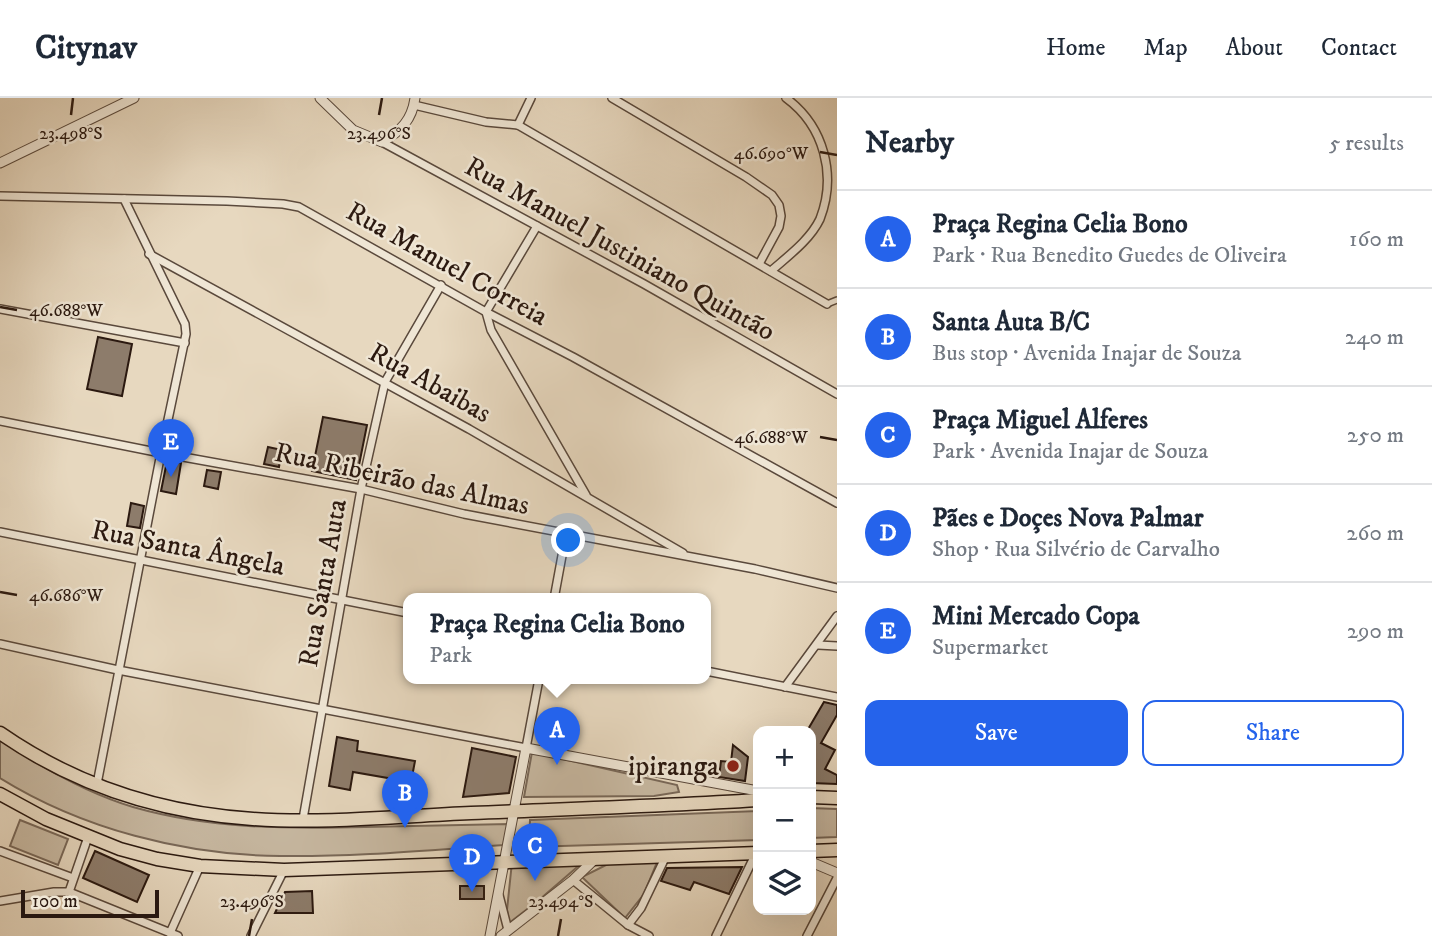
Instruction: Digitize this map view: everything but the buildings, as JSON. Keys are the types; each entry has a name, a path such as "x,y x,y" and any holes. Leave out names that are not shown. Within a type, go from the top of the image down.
{"main road":[{"path":"0,733 52,766 135,799 184,811 256,820 753,800"},
{"path":"0,794 46,819 88,837 145,856 200,866 284,870 753,853"},
{"path":"816,797 837,798"},
{"path":"816,851 837,850"}],"street":[{"path":"0,163 134,98"},
{"path":"320,98 352,130 382,142 406,125 415,102 486,122 518,125 827,304 837,300"},
{"path":"518,125 531,98"},
{"path":"612,98 772,195 779,205 779,227 759,264"},
{"path":"771,271 801,244 820,221 828,195 830,170 826,152 806,115 786,98"},
{"name":"Rua Manuel Justiniano Quintão","path":"382,142 836,392"},
{"name":"Rua Manuel Correia","path":"0,196 292,205 837,503"},
{"path":"96,785 185,343 185,324 124,200"},
{"path":"537,226 486,312 492,330 586,496"},
{"name":"Rua Abaibas","path":"149,254 385,382 687,555"},
{"name":"Rua Santa Auta","path":"303,819 361,489 385,382 441,285"},
{"path":"0,309 185,343"},
{"name":"Rua Ribeirão das Almas","path":"0,421 361,489 464,514 687,555 837,588"},
{"name":"Rua Santa Ângela","path":"0,533 403,612"},
{"path":"555,593 566,534"},
{"path":"785,687 837,616"},
{"path":"0,644 323,710 753,790"},
{"path":"818,645 837,646"},
{"path":"711,672 837,697"},
{"path":"491,936 538,684"},
{"path":"69,892 88,837"},
{"path":"0,851 73,878"},
{"path":"628,925 641,908 665,858"},
{"path":"504,933 573,880 594,860"},
{"path":"716,936 753,861"},
{"path":"816,864 837,873"},
{"path":"0,901 69,892 174,935 200,866"},
{"path":"251,936 284,870"},
{"path":"807,936 837,878"},
{"path":"573,880 628,925 649,936"},
{"path":"499,891 504,933"}],"shaded area":[{"path":"0,740 81,787 133,807 191,820 306,828 509,824 505,845 308,856 207,851 135,836 99,825 32,796 0,778"},
{"path":"532,752 677,785 679,792 654,796 524,797"},
{"path":"816,808 837,809 837,837 816,838"},
{"path":"753,811 753,840 529,847 530,820"},
{"path":"20,820 68,839 58,865 10,846"},
{"path":"658,860 644,894 625,918 582,877 612,862"},
{"path":"512,862 583,862 509,923 507,910"}],"place":[{"name":"Mini Mercado Copa","path":"171,477"},
{"name":"Praça Regina Celia Bono","path":"557,765"},
{"name":"ipiranga","path":"733,766"},
{"name":"Santa Auta B/C","path":"405,828"},
{"name":"Praça Miguel Alferes","path":"535,881"},
{"name":"Pães e Doçes Nova Palmar","path":"472,892"}]}
